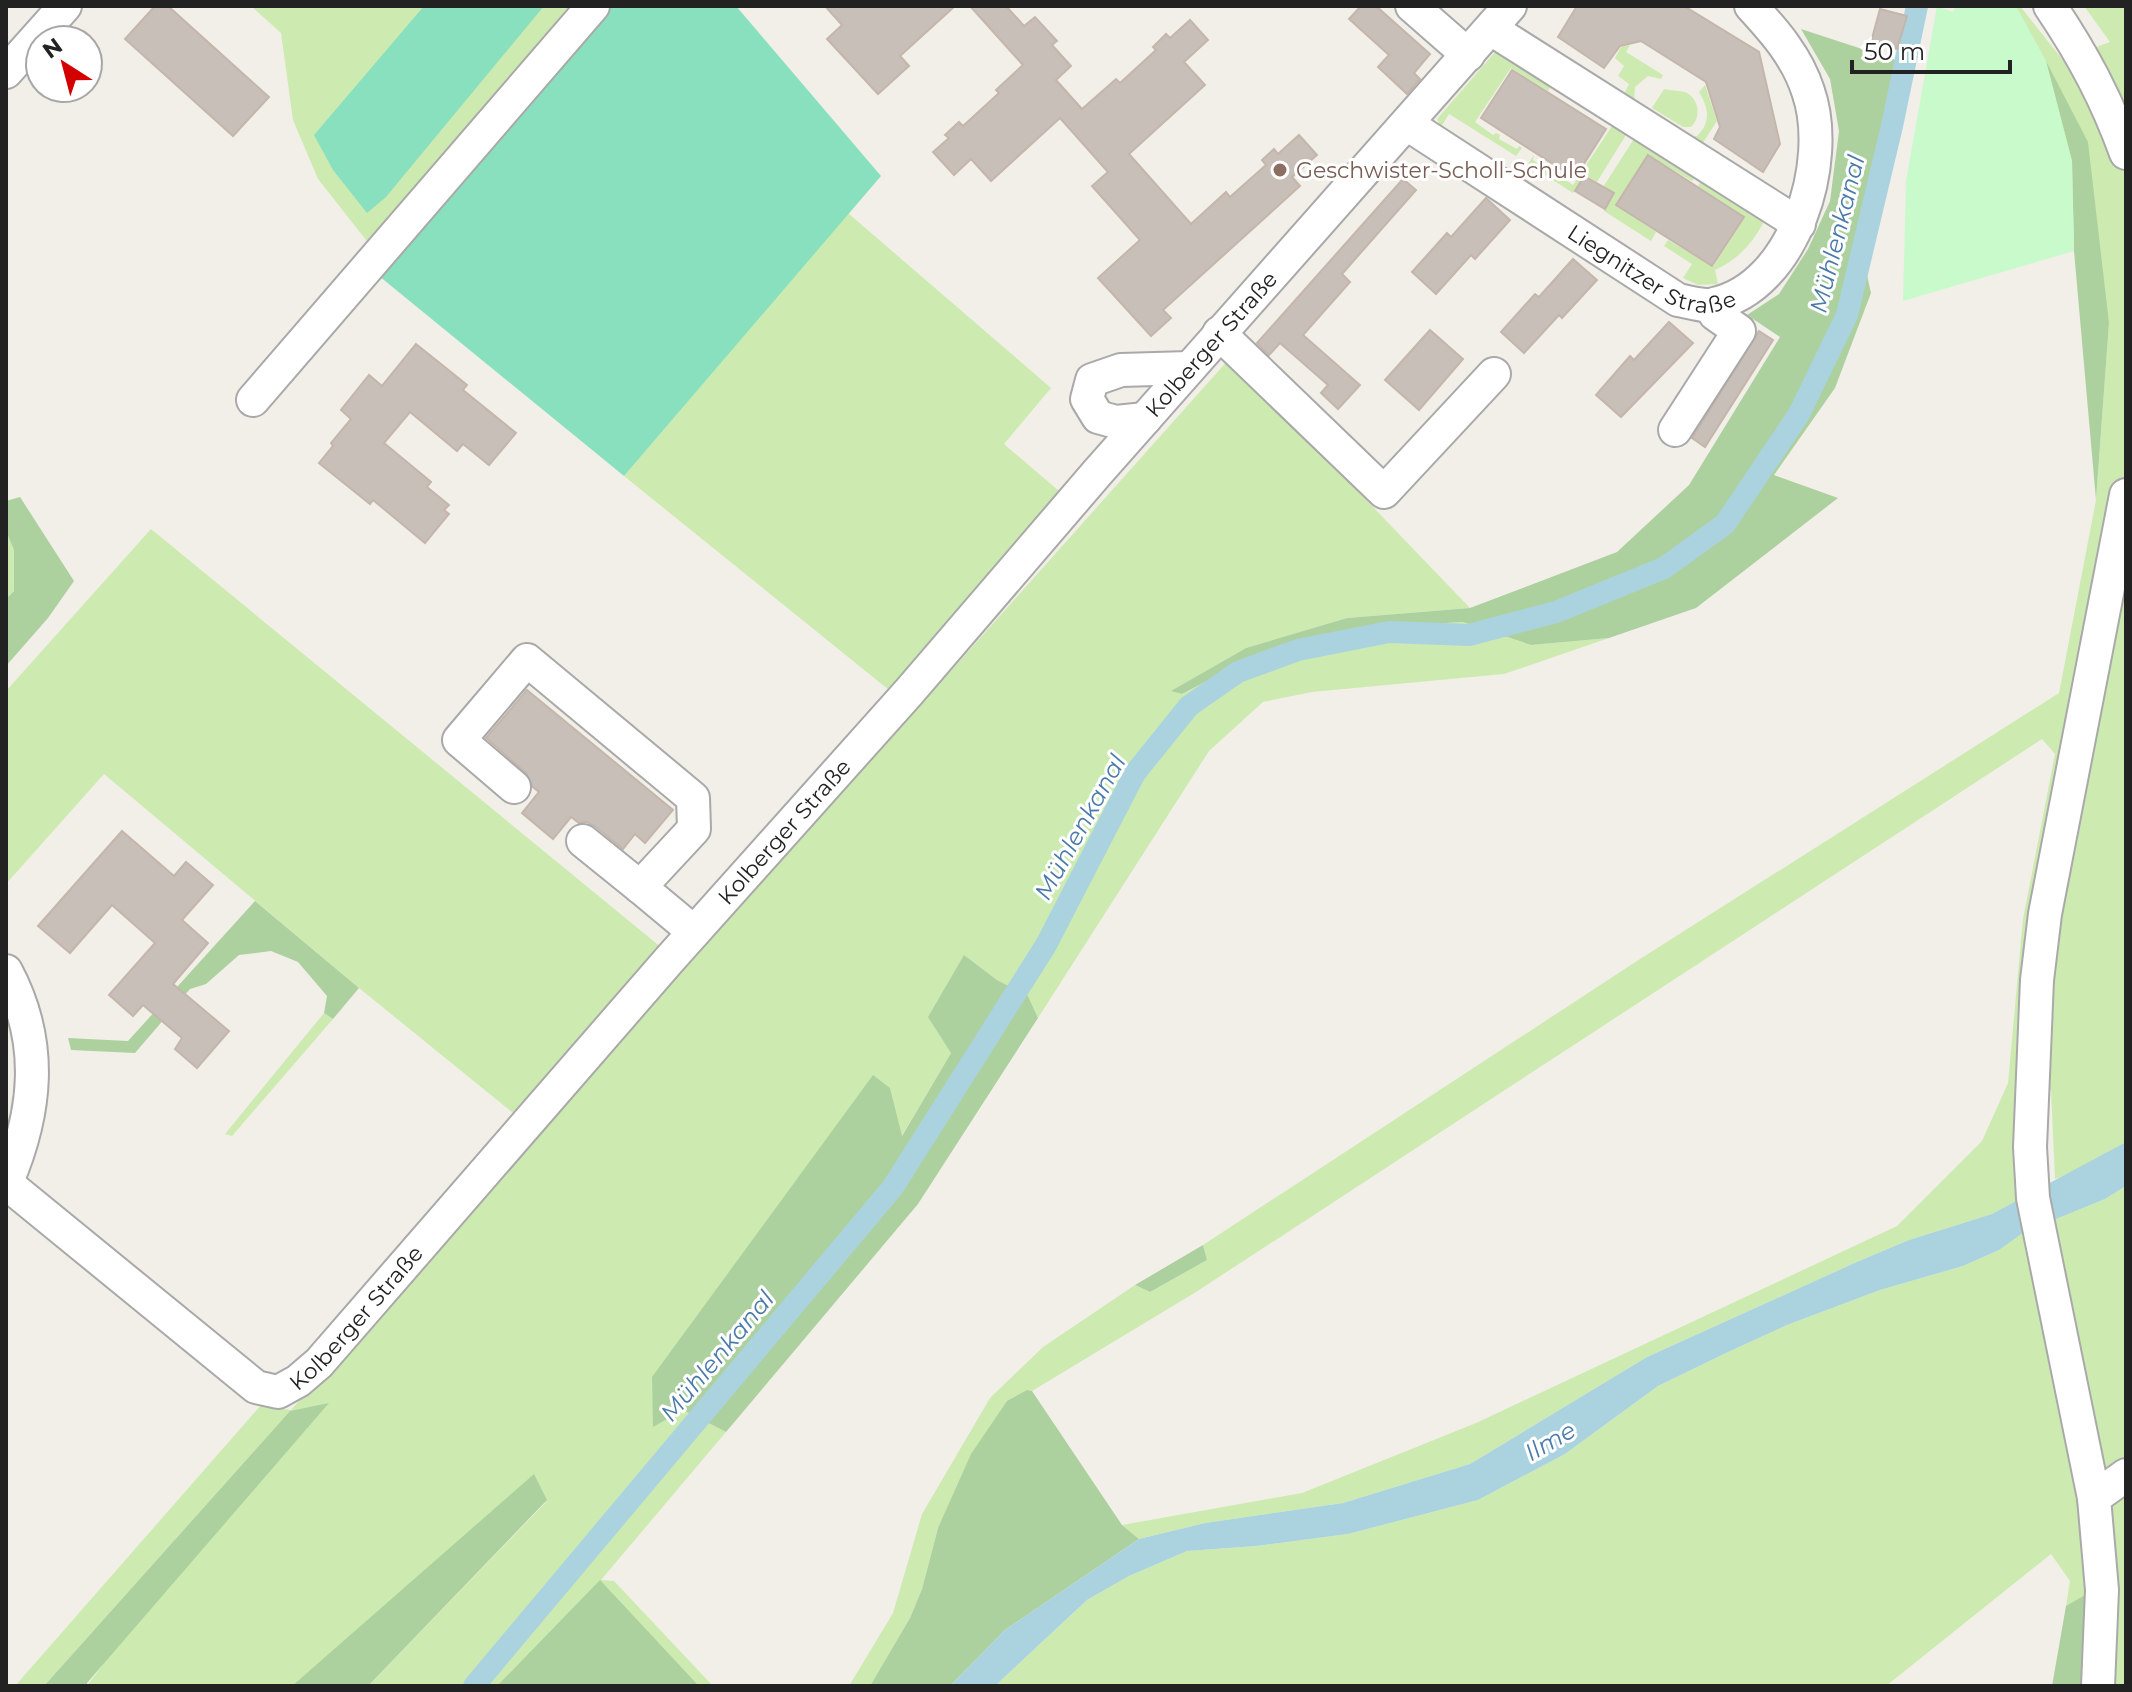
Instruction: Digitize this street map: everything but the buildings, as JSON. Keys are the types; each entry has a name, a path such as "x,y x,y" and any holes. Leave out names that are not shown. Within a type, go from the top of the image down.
{"street":[{"path":"6,72 65,6"},
{"path":"253,400 593,6"},
{"path":"1412,6 1468,55"},
{"name":"Liegnitzer Straße","path":"1407,124 1678,300 1711,306 1742,295 1766,276 1799,224 1817,154 1809,93 1786,44 1751,6"},
{"path":"2050,6 2084,56 2126,153"},
{"path":"1500,17 1799,224"},
{"name":"Kolberger Straße","path":"6,1184 256,1387 278,1392 298,1381 319,1363 694,932 909,692 1219,333 1500,17"},
{"path":"1675,430 1739,331 1715,314 1711,306"},
{"path":"1219,333 1384,492 1494,374"},
{"path":"1145,419 1116,422 1098,417 1087,399 1092,380 1121,370 1189,368"},
{"path":"2098,1686 2102,1590 2094,1498 2033,1198 2031,1096 2037,980 2045,914 2126,495"},
{"path":"514,787 459,740 527,660 693,798 694,829 640,887"},
{"path":"583,841 694,932"},
{"path":"6,971 15,988 33,1058 31,1106 20,1151 6,1184"},
{"path":"2094,1498 2126,1475"}],"green space":[{"path":"251,6 569,6 370,245 318,179 293,120 281,33"},
{"path":"424,6 544,6 386,197 367,213 333,170 314,135"},
{"path":"609,6 736,6 881,176 624,476 379,276"},
{"path":"1937,6 1953,12 1956,6 2016,6 2046,61 2072,161 2074,251 1903,301 1906,181"},
{"path":"2015,6 2020,6 2062,59 2110,42 2084,6 2126,6 2126,1142 2076,1171 2055,1179 2051,1090 2015,1096 2019,1200 1992,1214 1909,1240 1647,1357 1470,1464 1343,1503 1205,1523 1139,1539 1122,1525 1302,1493 1476,1423 1897,1226 1982,1141 2008,1083 2023,919 2055,754 2042,739 1196,1292 1032,1391 1027,1390 938,1528 922,1589 910,1618 870,1686 849,1686 893,1613 922,1514 990,1398 1043,1347 1135,1285 1150,1292 1207,1260 1203,1245 1640,959 2059,693 2096,500 2109,323"},
{"path":"1801,29 1908,64 1865,266 1871,293 1835,388 1774,475 1838,498 1696,608 1609,638 1531,645 1463,622 1353,629 1253,657 1182,694 1171,691 1246,648 1347,618 1470,608 1617,552 1689,485 1780,337 1747,315 1779,294 1808,249 1830,201 1839,131 1830,79"},
{"path":"1502,44 1554,83 1548,91 1511,68 1475,122 1493,135 1500,135 1499,139 1517,149 1519,146 1522,148 1516,156 1449,114 1441,127 1437,119"},
{"path":"1630,45 1626,52 1663,75 1661,79 1648,76 1635,87 1634,104 1620,102 1629,84 1618,76 1624,66 1615,58 1621,47"},
{"path":"2046,61 2088,142 2109,323 2096,500 2074,251 2072,161"},
{"path":"1705,85 1717,121 1697,152 1685,137 1697,136 1705,126 1705,104 1699,92"},
{"path":"1664,89 1685,92 1696,103 1697,118 1691,127 1683,127 1652,108"},
{"path":"1612,126 1626,135 1597,182 1584,175 1573,193 1528,164 1534,155 1533,160 1549,171 1553,167 1558,171 1556,174 1573,185"},
{"path":"1634,139 1696,176 1692,181 1648,155 1615,205 1656,232 1651,241 1604,211 1614,195 1603,187"},
{"path":"1706,172 1767,216 1746,248 1715,270 1718,284 1698,285 1683,278 1692,264 1664,246 1668,240 1713,267 1745,217 1698,186"},
{"path":"848,213 1051,388 1004,444 1065,496 889,690 624,476"},
{"path":"1230,358 1470,608 1347,618 1246,648 1172,691 1182,694 1253,657 1353,629 1464,622 1531,645 1609,638 1504,674 1312,692 1263,702 1209,751 1038,1018 1028,996 997,980 965,956 951,1053 901,1137 890,1088 683,1410 726,1432 601,1580 614,1581 713,1686 699,1686 600,1581 497,1686 368,1686 547,1501 391,1601 292,1686 87,1686 290,1411 44,1686 15,1686 261,1405 291,1410"},
{"path":"20,497 74,581 48,618 6,666 6,599 14,591 14,550 6,531 6,501"},
{"path":"151,529 662,948 518,1117 104,774 6,884 6,691"},
{"path":"6,531 14,550 14,591 6,599"},
{"path":"255,901 359,988 333,1019 324,1013 327,996 298,962 271,951 239,955 206,984 190,989 135,1053 71,1050 68,1038 128,1041"},
{"path":"964,955 997,980 1028,996 1038,1018 918,1204 726,1432 683,1410 653,1427 652,1377 873,1075 890,1088 902,1136 951,1053 928,1017"},
{"path":"324,1013 333,1019 232,1136 225,1134"},
{"path":"2126,1186 2126,1686 2081,1686 2085,1596 2066,1606 2070,1581 2051,1554 1886,1686 995,1686 1087,1600 1129,1576 1187,1551 1348,1534 1478,1500 1565,1454 1658,1386 1726,1353 1787,1325 1880,1290 1963,1266 1999,1250 2023,1232 2105,1199"},
{"path":"1203,1245 1207,1260 1150,1292 1135,1285"},
{"path":"1027,1390 1032,1391 1122,1525 1139,1539 1005,1630 950,1686 870,1686 910,1618 922,1589 938,1528 971,1454 1007,1401"},
{"path":"329,1403 87,1686 44,1686 290,1411"},
{"path":"534,1474 547,1500 368,1686 292,1686"},
{"path":"600,1580 699,1686 497,1686"},
{"path":"2085,1595 2081,1686 2052,1686 2066,1606"}],"water":[{"name":"Ilme","path":"2126,1142 2126,1186 2105,1199 2024,1232 1999,1250 1963,1266 1880,1290 1787,1325 1726,1353 1658,1386 1565,1454 1478,1500 1348,1534 1187,1551 1129,1576 1087,1600 995,1686 950,1686 1005,1630 1139,1539 1205,1523 1343,1503 1470,1464 1647,1357 1909,1240 1992,1214"}],"waterway":[{"name":"Mühlenkanal","path":"474,1686 893,1187 1046,945 1135,773 1189,706 1238,672 1298,650 1389,632 1469,635 1556,612 1664,568 1725,524 1799,414 1847,315 1917,6"}],"place":[{"name":"Geschwister-Scholl-Schule","path":"1280,170"}]}
